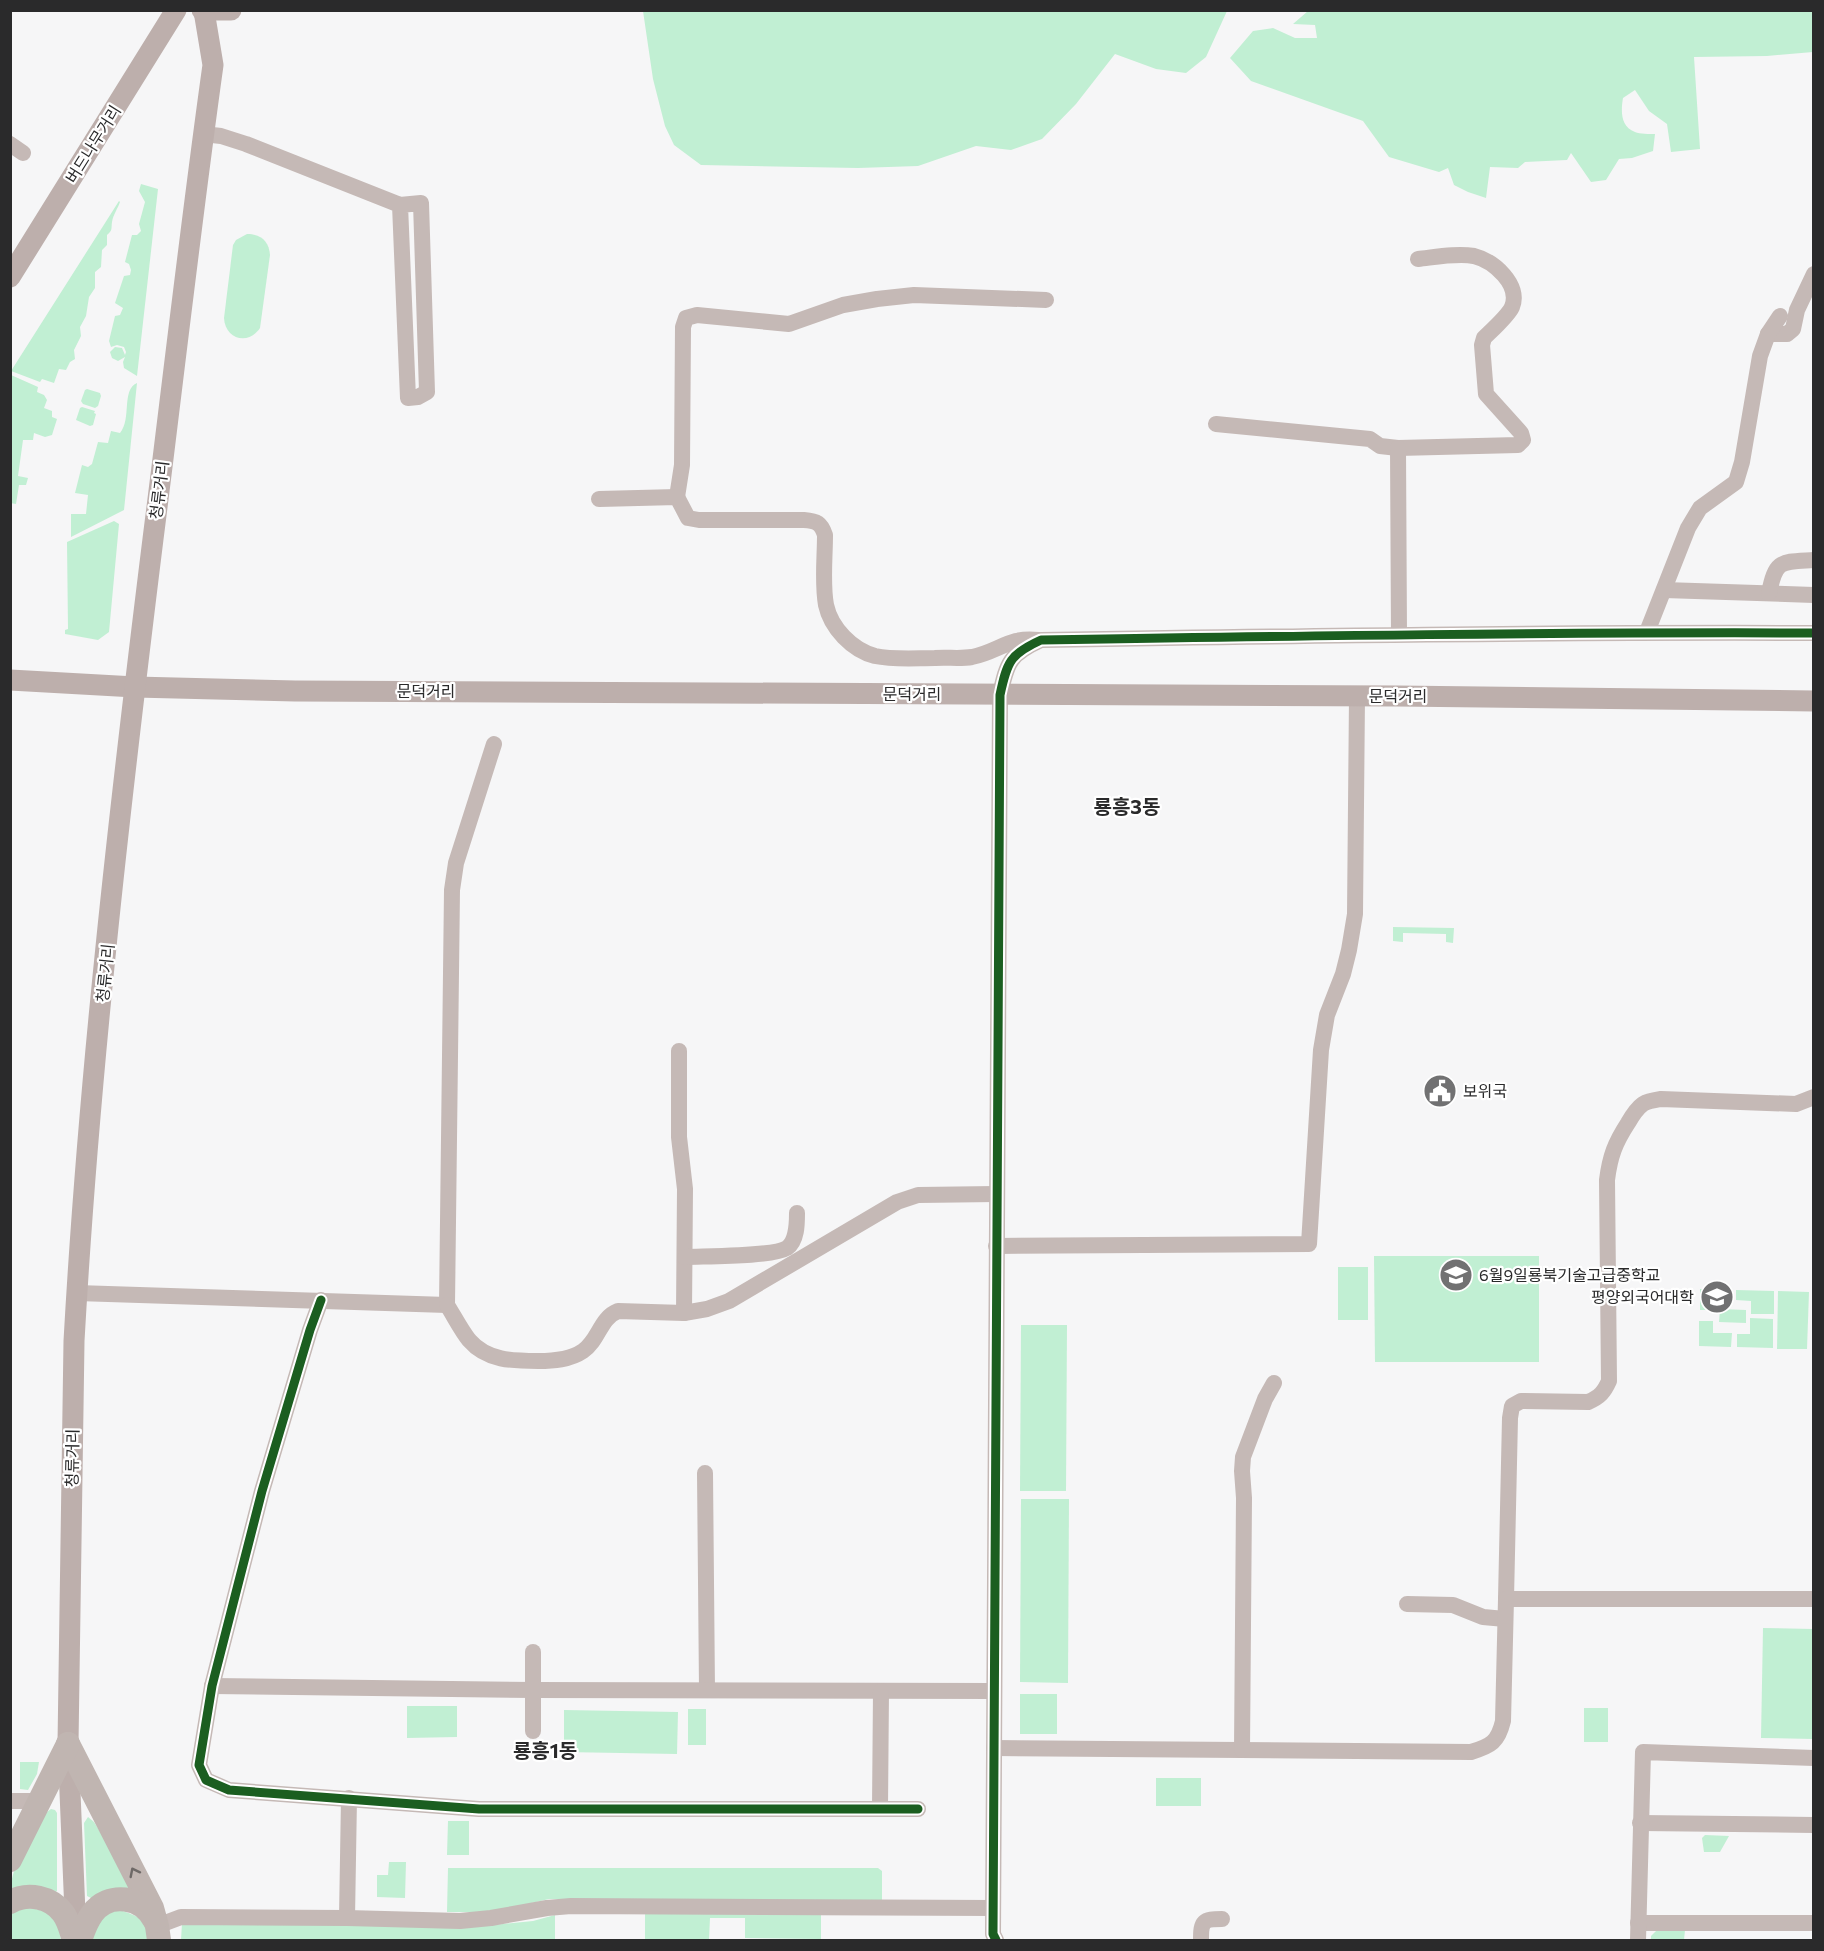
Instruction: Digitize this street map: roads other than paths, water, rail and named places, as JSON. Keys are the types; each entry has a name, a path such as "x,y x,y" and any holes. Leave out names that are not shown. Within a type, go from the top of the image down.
{"highway":[{"path":"10,1860 68,1744"},
{"path":"68,1744 145,1893 152,1908 158,1933"},
{"path":"10,1902 30,1896 42,1898 54,1904 63,1913 76,1941"},
{"path":"76,1941 92,1914 100,1905 111,1900 134,1901 144,1906 152,1915 158,1933"}],"main road":[{"name":"버드나무거리","path":"10,277 176,10"},
{"path":"203,11 231,10"},
{"name":"청류거리","path":"76,1941 68,1744 74,1341 77,1293 93,1091 135,687 213,65 203,11"},
{"name":"문덕거리","path":"10,680 135,687 295,691 1357,696 1814,701"}],"street":[{"path":"203,134 221,136 246,144 400,205 422,203 427,392 418,397 408,398 400,205"},
{"path":"1216,424 1370,439 1380,446 1398,448 1518,445 1522,440 1521,433 1486,394 1484,387 1482,345 1484,338 1512,308 1510,284 1501,270 1474,256 1418,259"},
{"path":"1768,334 1787,334 1793,329 1797,310 1814,274"},
{"path":"1046,300 914,295 843,305 789,324 697,315 686,318 683,327 682,465 677,497 688,518 817,521 825,535 826,606 842,636 857,648 875,656 972,657 1000,648 1015,639 1027,638 1041,640 1399,634 1814,633"},
{"path":"1647,632 1688,528 1700,508 1736,482 1742,462 1760,356 1768,334 1780,316"},
{"path":"1398,448 1399,634"},
{"path":"599,499 677,497"},
{"path":"1769,593 1772,577 1778,566 1787,561 1814,560"},
{"path":"1664,590 1814,595"},
{"path":"996,1941 993,1934 993,1908 1000,695 1005,670 1016,654 1041,640"},
{"path":"996,1246 1309,1244 1321,1050 1327,1015 1343,974 1355,914 1357,696"},
{"path":"494,744 456,863 452,890 447,1305 470,1341 491,1356 511,1361 557,1361 581,1353 594,1341 604,1320 611,1314 618,1311 684,1313 707,1309 729,1301 897,1202 918,1195 996,1194"},
{"path":"679,1051 679,1137 684,1190 684,1313"},
{"path":"994,1748 1470,1752 1485,1748 1494,1742 1500,1733 1503,1721 1512,1406 1521,1401 1588,1402 1598,1398 1609,1381 1607,1180 1615,1143 1634,1113 1642,1104 1652,1100 1796,1104 1814,1097"},
{"path":"685,1257 773,1252 789,1247 794,1239 797,1213"},
{"path":"77,1293 447,1305"},
{"path":"321,1300 262,1491 212,1686 199,1765 206,1780 229,1790 479,1809 918,1809"},
{"path":"1242,1750 1243,1457 1265,1399 1274,1383"},
{"path":"705,1473 707,1690"},
{"path":"1506,1599 1814,1599"},
{"path":"1407,1604 1453,1605 1483,1617 1506,1619"},
{"path":"533,1652 533,1731"},
{"path":"212,1686 533,1690 994,1691"},
{"path":"880,1691 880,1808"},
{"path":"1638,1941 1643,1752 1814,1758"},
{"path":"347,1918 349,1798"},
{"path":"10,1801 40,1802"},
{"path":"1640,1823 1814,1825"},
{"path":"158,1933 181,1917 460,1921 572,1906 993,1908"},
{"path":"1201,1941 1203,1923 1208,1919 1222,1919"},
{"path":"1638,1923 1814,1923"}],"place":[{"name":"보위국","path":"1440,1091"},
{"name":"6월9일룡북기술고급중학교","path":"1456,1275"},
{"name":"평양외국어대학","path":"1717,1297"}],"district":[{"name":"룡흥3동","path":"1127,807"},
{"name":"룡흥1동","path":"545,1751"}]}
